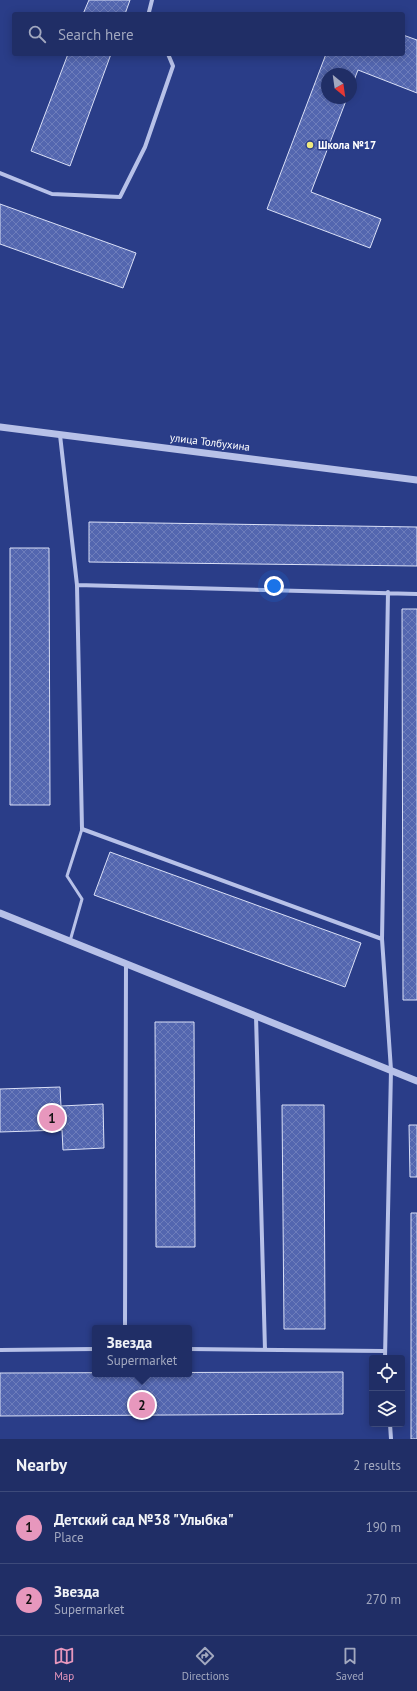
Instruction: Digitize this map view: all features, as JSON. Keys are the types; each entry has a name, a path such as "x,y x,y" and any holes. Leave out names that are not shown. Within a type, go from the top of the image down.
{"street":[{"path":"149,12 152,0"},
{"path":"0,173 52,194 120,197 145,147 174,66 169,56"},
{"name":"улица Толбухина","path":"0,427 417,480"},
{"path":"60,434 78,585 82,829 382,939"},
{"path":"78,585 388,592 417,594"},
{"path":"385,1355 391,1070 382,939 388,592"},
{"path":"0,913 417,1080"},
{"path":"126,964 126,1325"},
{"path":"256,1016 265,1350"},
{"path":"0,1350 92,1349"},
{"path":"192,1349 384,1351"},
{"path":"390,1427 391,1439"}],"lane":[{"path":"70,941 82,900 67,876 82,829"}],"building":[{"path":"89,0 130,0 126,12 84,12"},
{"name":"Школа №17","path":"405,36 417,40 417,93 358,70 357,73 357,68 321,68 321,104 345,104 311,192 381,219 370,248 267,209 325,56 405,56"},
{"path":"67,56 110,56 70,166 31,151"},
{"path":"0,204 136,253 123,288 0,244"},
{"path":"89,522 417,527 417,566 89,562"},
{"path":"10,548 49,548 50,805 10,805"},
{"path":"402,609 417,609 417,1000 403,1000"},
{"path":"110,852 361,943 345,987 94,895"},
{"path":"155,1022 194,1022 195,1247 156,1247"},
{"path":"60,1087 61,1106 103,1104 104,1148 63,1150 62,1130 0,1132 0,1089"},
{"path":"282,1105 324,1105 325,1329 284,1329"},
{"path":"409,1125 417,1125 417,1177 410,1177"},
{"path":"411,1213 417,1213 417,1439 411,1439"},
{"path":"192,1372 343,1372 343,1414 0,1416 0,1373 92,1373 92,1377 192,1377"}],"place":[{"name":"Школа №17","path":"310,145"},
{"name":"Детский сад №38 \"Улыбка\"","path":"52,1118"},
{"name":"Звезда","path":"142,1405"}]}
